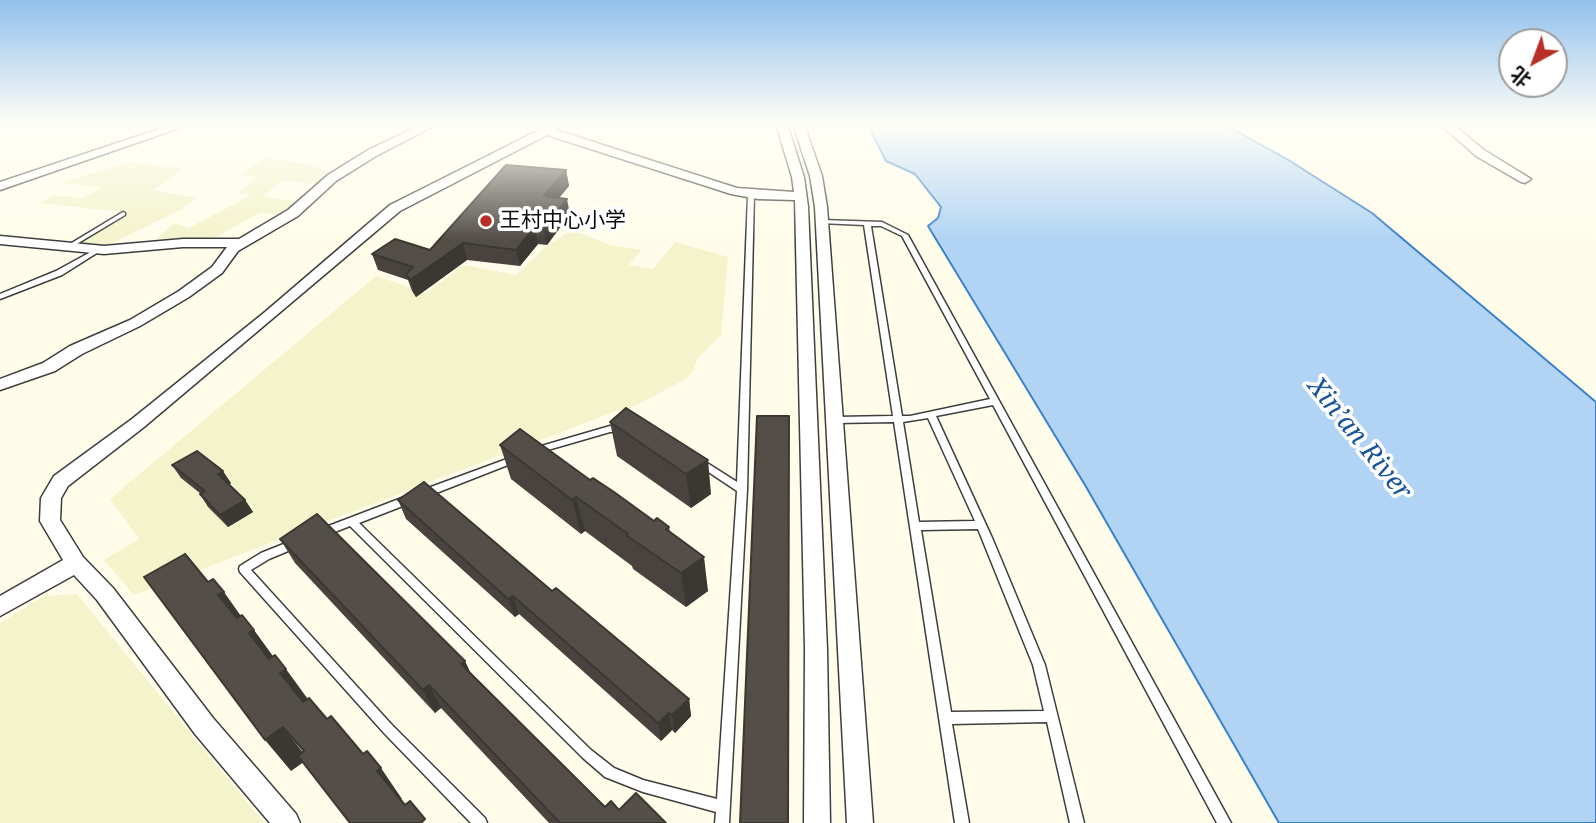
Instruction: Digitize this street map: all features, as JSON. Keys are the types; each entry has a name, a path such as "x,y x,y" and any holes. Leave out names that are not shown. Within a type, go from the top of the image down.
{"street":[{"path":"0,186 71,162"},
{"path":"0,385 49,367 76,350 115,334 175,300 217,270 239,243 293,213 332,178 356,162"},
{"path":"287,823 204,726 105,594 76,564 53,528 48,514 51,498 61,481 250,332 395,208 485,162"},
{"path":"656,162 751,194 801,196"},
{"path":"793,162 801,196 816,635 817,823"},
{"path":"811,162 816,176 822,222 860,823"},
{"path":"1496,162 1525,179"},
{"path":"0,240 98,250 183,243 239,243"},
{"path":"0,607 76,564"}],"lane":[{"path":"722,823 742,490 751,194"},
{"path":"68,247 122,214"},
{"path":"822,222 882,224 905,235 1224,823"},
{"path":"867,223 962,823"},
{"path":"0,297 59,273 98,250"},
{"path":"836,419 899,419 996,401"},
{"path":"931,414 981,525 1039,666 1077,823"},
{"path":"315,536 544,447 610,429 630,429"},
{"path":"687,454 742,490"},
{"path":"352,522 587,754 610,772 643,786 722,807"},
{"path":"916,526 981,525"},
{"path":"302,541 265,555 244,569 388,729 480,823"},
{"path":"946,718 1051,716"}],"green space":[{"path":"132,162 183,169 153,190 197,198 182,209 106,246 78,242 123,212 40,203 54,195 83,198 101,187 62,183"},
{"path":"258,162 298,162 334,173 320,185 284,180 263,196 301,203 282,216 261,212 214,238 156,239 174,223 189,228 251,195 239,193 257,177 239,175"},
{"path":"571,230 611,245 641,250 629,265 653,269 675,242 728,257 721,335 697,359 694,370 686,379 627,410 619,410 134,595 104,560 139,539 110,499 376,276 427,293 463,265 516,275 542,250"},
{"path":"77,594 264,823 0,823 0,623 44,596"}],"water":[{"name":"Xin’an River","path":"889,162 1292,162 1372,213 1596,402 1596,823 1279,823 1085,485 928,226 938,218 941,207 915,174"}],"building":[{"path":"506,165 566,170 544,196 567,199 543,229 534,228 516,250 463,243 410,280 406,274 413,267 372,254 395,239 430,250"},
{"path":"626,408 708,460 686,474 610,422"},
{"path":"757,416 789,416 788,823 740,823"},
{"path":"520,429 590,480 593,478 654,521 657,518 669,527 666,529 704,557 681,573 576,497 572,500 500,445"},
{"path":"197,451 223,471 218,474 245,500 220,515 200,494 205,491 172,465"},
{"path":"424,482 552,591 556,588 689,699 672,715 669,713 658,723 513,596 508,599 398,500"},
{"path":"317,514 465,661 461,664 605,807 611,801 619,810 636,793 666,823 560,823 429,685 423,690 280,539"},
{"path":"185,554 208,582 213,579 224,592 218,595 237,618 242,615 254,630 249,633 269,659 275,655 286,669 280,673 303,702 309,698 327,719 331,716 363,754 367,751 381,768 377,771 405,805 410,801 425,819 421,823 350,823 298,756 304,751 283,727 265,740 144,577"}],"place":[{"name":"王村中心小学","path":"486,221"}]}
